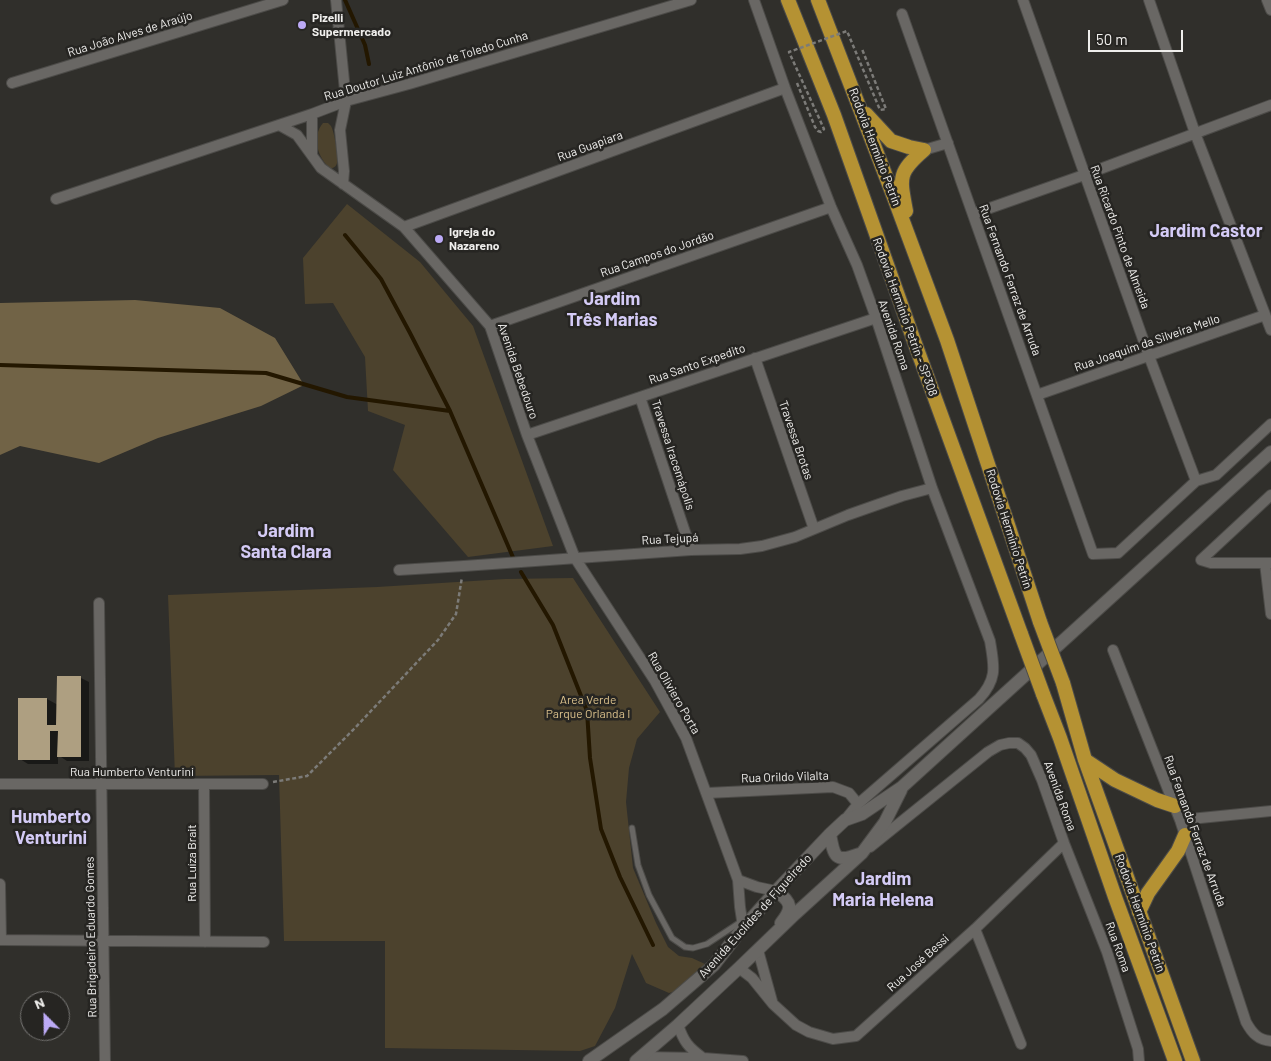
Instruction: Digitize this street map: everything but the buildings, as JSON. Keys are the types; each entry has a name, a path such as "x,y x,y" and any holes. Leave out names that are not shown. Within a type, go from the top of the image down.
{"main road":[{"name":"Rodovia Hermínio Petrin - SP308","path":"788,0 834,115 1021,634"},
{"name":"Rodovia Hermínio Petrin","path":"818,0 947,340 1040,622 1063,683 1086,760 1193,1061"},
{"path":"860,107 891,141 924,150"},
{"path":"914,251 906,217 901,182 910,162 924,150"},
{"name":"Rodovia Hermínio Petrin","path":"1021,634 1060,738 1114,897 1173,1058"},
{"path":"1086,760 1115,780 1157,800 1177,813"},
{"path":"1139,912 1148,894 1178,851 1185,836"}],"street":[{"name":"Rua João Alves de Araújo","path":"12,83 283,0"},
{"path":"336,0 346,101 340,130 344,171 343,184"},
{"name":"Rua Doutor Luiz Antônio de Toledo Cunha","path":"56,199 346,101 691,0"},
{"name":"Avenida Roma","path":"754,0 785,88 831,207 857,264 932,488 990,640 994,666 990,683"},
{"name":"Rua Ricardo Pinto de Almeida","path":"1023,0 1149,356 1196,481"},
{"path":"1149,0 1195,133 1271,330"},
{"path":"1267,0 1271,10"},
{"name":"Rua Fernando Ferraz de Arruda","path":"902,14 1094,554 1118,553 1196,481"},
{"name":"Rua Guapiara","path":"404,227 785,88"},
{"path":"973,214 1084,175 1271,105"},
{"path":"312,114 312,156"},
{"name":"Avenida Bebedouro","path":"279,125 297,135 321,168 404,227 490,326 527,435 575,558"},
{"path":"924,150 948,143"},
{"name":"Rua Campos do Jordão","path":"490,326 831,207"},
{"name":"Rua Joaquim da Silveira Mello","path":"1037,395 1265,315"},
{"name":"Rua Santo Expedito","path":"527,435 876,318"},
{"name":"Travessa Brotas","path":"755,358 814,529"},
{"name":"Travessa Iracemápolis","path":"640,397 691,550"},
{"path":"1196,481 1216,474 1271,424"},
{"path":"902,787 1271,452"},
{"name":"Rua Tejupá","path":"399,570 691,550 740,549 762,546 795,536 902,496 932,488"},
{"path":"1271,495 1201,560 1211,563 1268,563 1271,614"},
{"name":"Rua Oliviero Porta","path":"575,558 656,681 686,738 738,880 742,925"},
{"name":"Rua Brigadeiro Eduardo Gomes","path":"100,603 105,1061"},
{"name":"Rua Fernando Ferraz de Arruda","path":"1113,650 1177,813 1246,1022 1252,1032 1259,1038 1271,1041"},
{"name":"Avenida Euclides de Figueiredo","path":"589,1061 663,1010 714,965 742,925 858,804 979,699 990,683"},
{"name":"Avenida Roma","path":"1009,743 1018,743 1031,755 1042,780 1064,843"},
{"name":"Avenida Euclides de Figueiredo","path":"638,1059 678,1025 862,853 988,752 1000,745 1009,743"},
{"name":"Rua Humberto Venturini","path":"0,784 263,784"},
{"name":"Rua Luíza Brait","path":"204,784 205,942"},
{"name":"Rua Orildo Vilalta","path":"707,793 833,787 849,793 858,804"},
{"name":"Avenida Euclides de Figueiredo","path":"844,820 862,814 902,787"},
{"name":"Avenida Euclides de Figueiredo","path":"862,853 885,822 902,787"},
{"path":"1177,813 1271,811"},
{"path":"830,834 833,850 837,857 842,859 849,858 862,853"},
{"name":"Rua José Bessi","path":"739,968 752,978 773,1004 796,1025 809,1032 833,1039 856,1036 975,929 1064,843"},
{"name":"Rua Roma","path":"1064,843 1107,952 1138,1049 1139,1061"},
{"path":"738,880 757,888 776,891 786,897 789,902 788,914 772,936"},
{"path":"0,884 0,940 264,942"},
{"path":"975,929 1021,1044"},
{"path":"758,950 773,1004"},
{"path":"678,1025 682,1038 691,1049 703,1058"},
{"path":"638,1059 703,1058 743,1061"}],"lane":[{"path":"632,828 638,864 649,895 672,938 685,947 693,948 707,944 742,925"}],"path":[{"path":"797,83 814,127 821,132 824,129 790,52 847,31 880,110 886,109 862,49"},
{"path":"263,784 307,776 438,640 456,614 464,566"}],"green space":[{"path":"323,123 328,123 331,126 336,144 337,163 331,169 323,160 318,147 317,135"},
{"path":"347,204 420,262 473,326 553,546 468,557 393,470 405,425 368,411 365,357 333,303 305,304 303,258"},
{"name":"Area Verde Parque Orlanda I","path":"573,578 660,712 637,739 629,768 626,802 633,868 668,947 679,956 692,958 705,964 697,981 690,987 669,993 646,983 632,954 615,1008 595,1046 580,1051 385,1048 385,941 284,941 279,775 175,776 168,595 377,587 505,579"}],"shaded area":[{"path":"135,300 220,308 275,338 304,385 261,406 158,438 99,463 20,446 0,455 0,303"}],"waterway":[{"path":"345,0 365,45 369,64"},
{"path":"345,235 381,279 410,333 450,411 515,562"},
{"path":"0,365 266,373 347,397 450,411"},
{"path":"521,572 553,625 587,711 590,758 601,829 620,877 653,945"}],"place":[{"name":"Pizelli Supermercado","path":"302,25"},
{"name":"Igreja do Nazareno","path":"439,239"}],"district":[{"name":"Jardim Castor","path":"1206,231"},
{"name":"Jardim Três Marias","path":"612,309"},
{"name":"Jardim Santa Clara","path":"286,541"},
{"name":"Humberto Venturini","path":"51,828"},
{"name":"Jardim Maria Helena","path":"883,890"}]}
